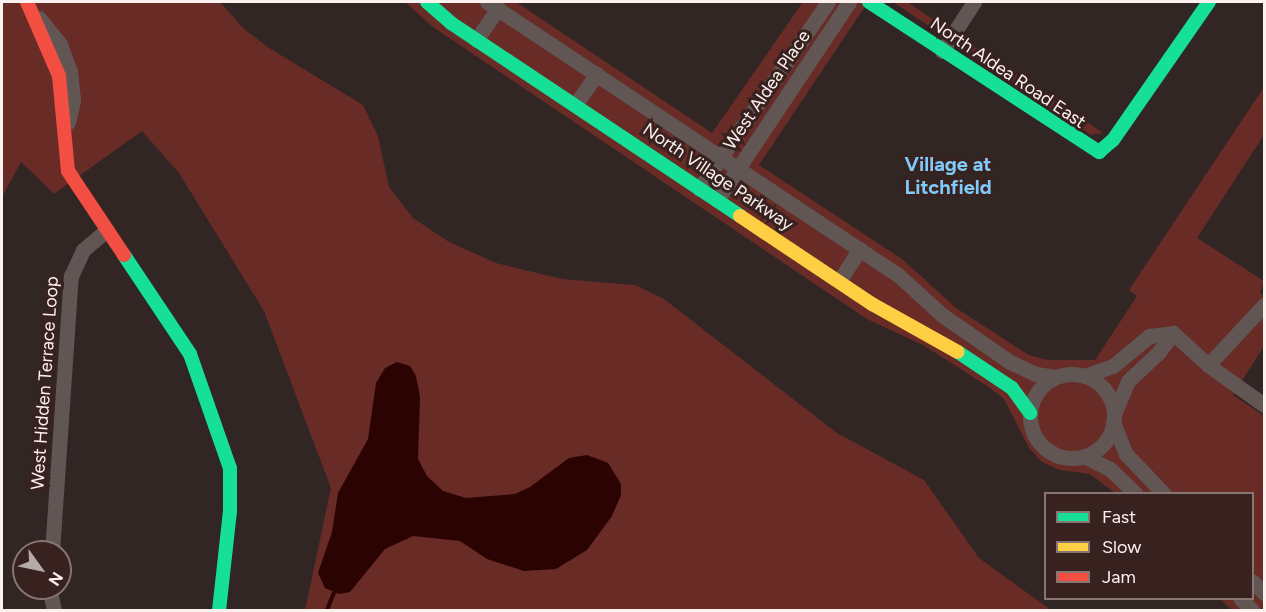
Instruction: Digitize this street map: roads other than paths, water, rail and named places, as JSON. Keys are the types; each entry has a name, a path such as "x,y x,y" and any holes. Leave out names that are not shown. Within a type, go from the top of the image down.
{"street":[{"name":"North Village Parkway","path":"427,2 476,40 699,189 839,281 928,333 1012,388 1030,413"},
{"name":"West Aldea Place","path":"699,189 828,2"},
{"name":"West Aldea Place","path":"717,200 849,2"},
{"name":"North Aldea Road East","path":"869,2 1099,152 1113,140 1209,2"},
{"path":"942,51 974,2"},
{"name":"North Village Parkway","path":"476,40 492,5 897,274 942,315 1010,362 1035,374 1055,377"},
{"path":"30,7 46,24 73,90 72,111 65,130 68,171 190,354 230,468 230,511 219,610"},
{"path":"574,105 597,74"},
{"name":"West Hidden Terrace Loop","path":"53,540 71,276 83,250 107,230"},
{"path":"839,281 860,249"},
{"path":"1208,365 1264,305"},
{"path":"1173,333 1128,381 1104,443 1084,456 1071,458 1046,449 1031,427 1030,413 1038,392 1055,377 1085,376 1113,366 1149,336 1173,333 1208,365 1264,405"},
{"path":"1085,376 1106,391 1126,454 1162,492"},
{"path":"1084,456 1110,469 1134,492"}],"waterway":[{"path":"327,610 334,593"}],"district":[{"name":"Village at Litchfield","path":"948,176"}]}
